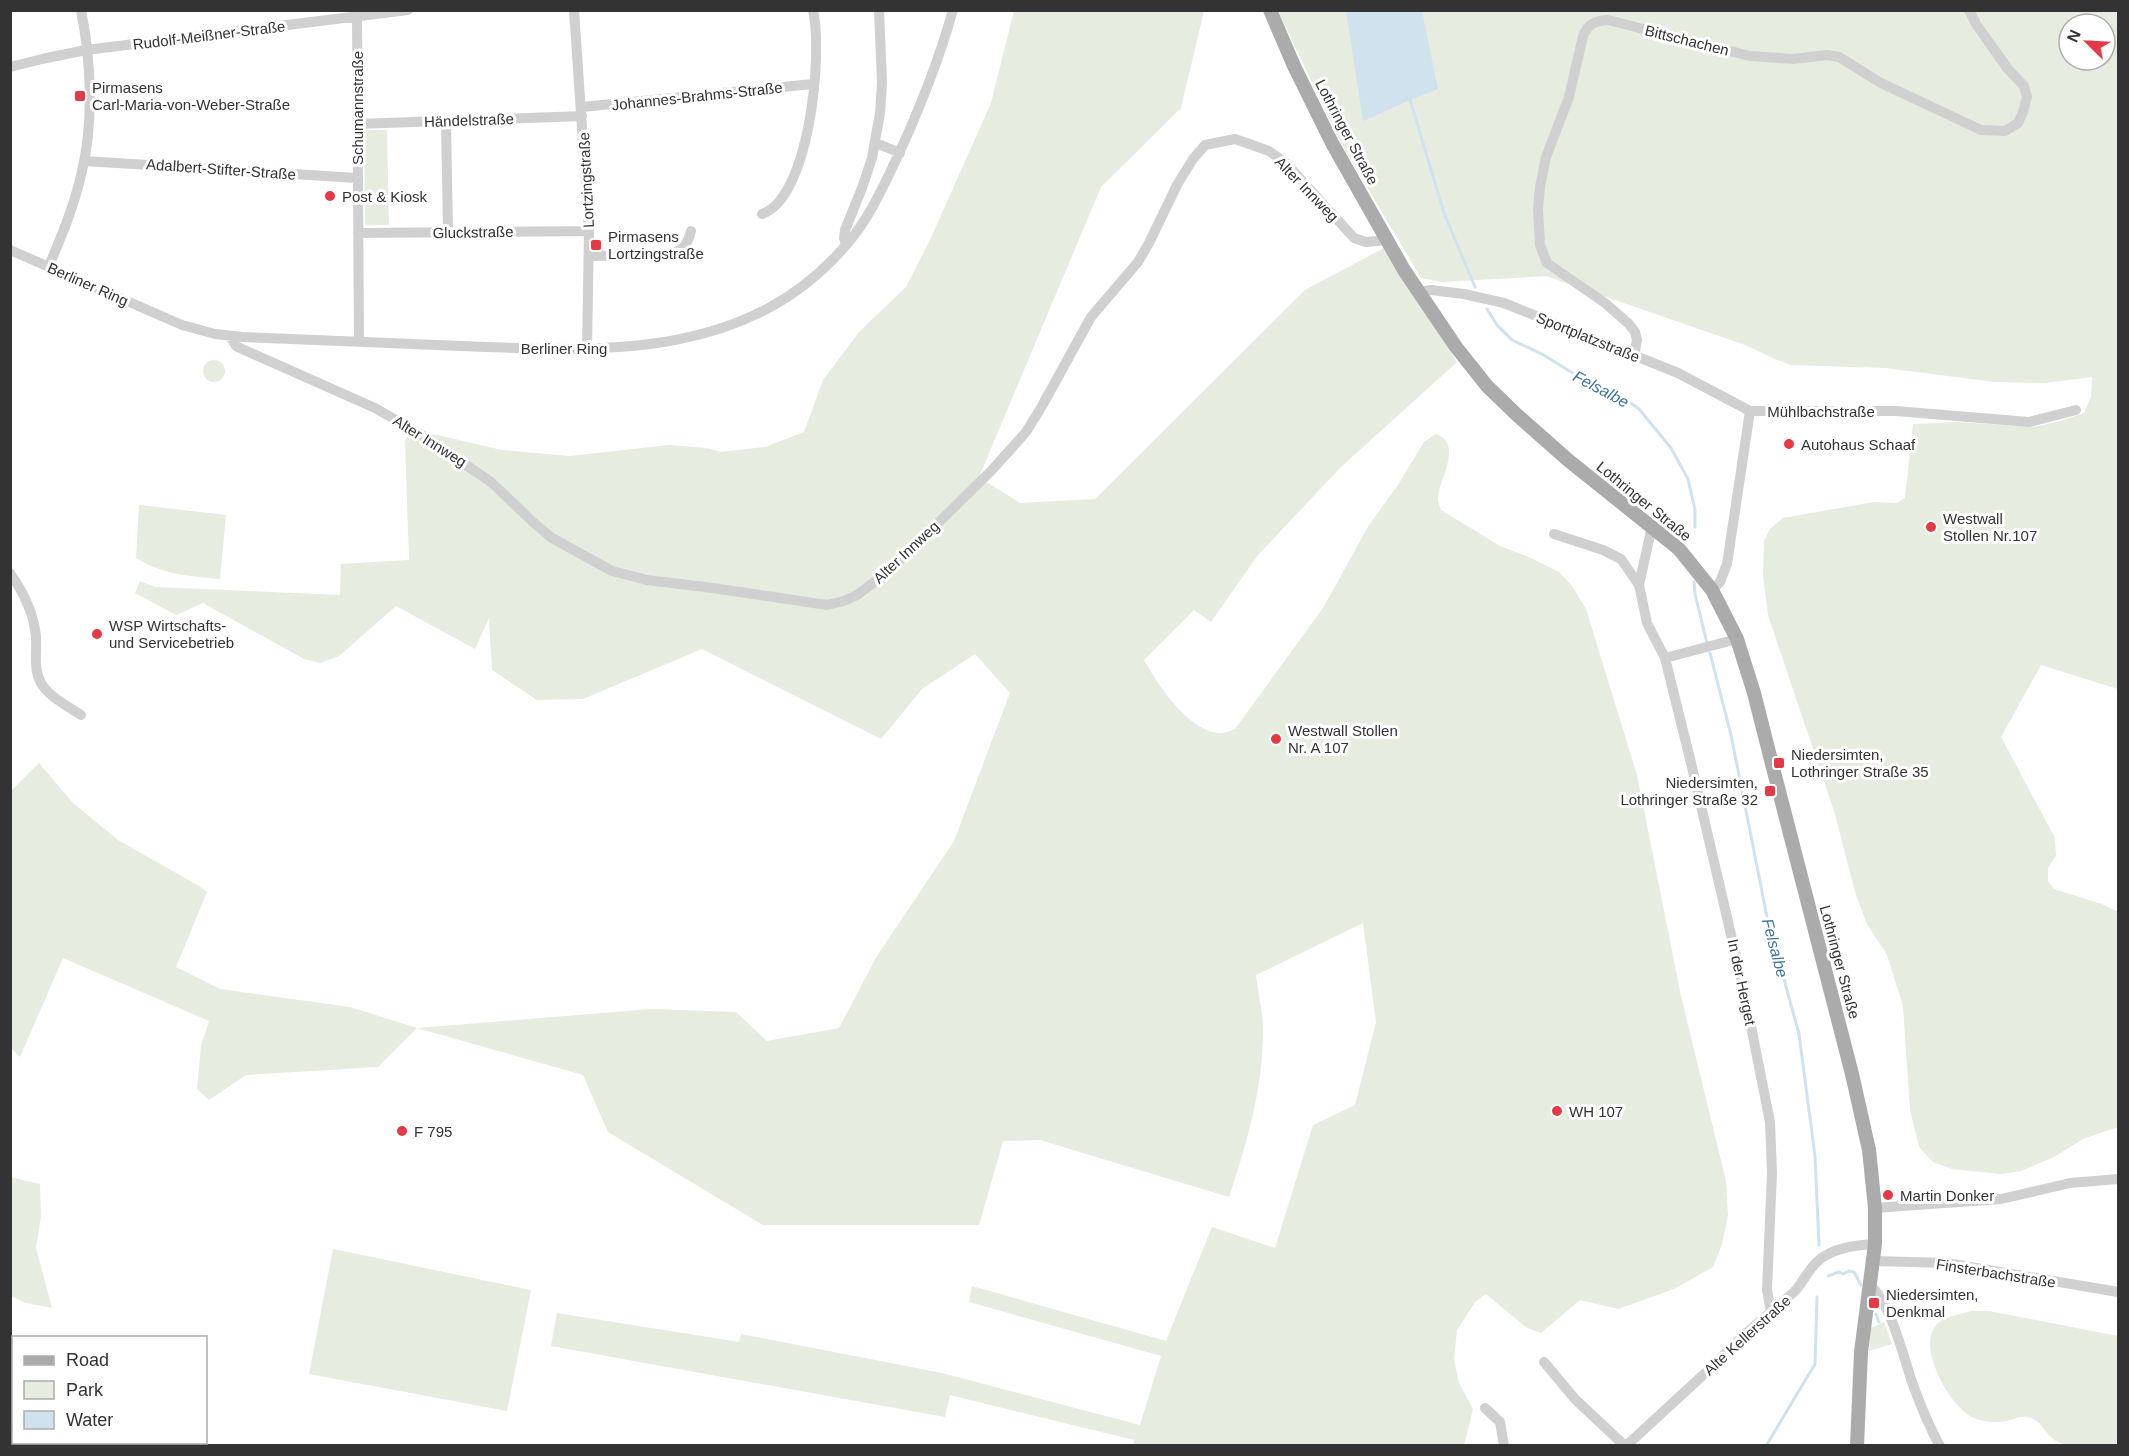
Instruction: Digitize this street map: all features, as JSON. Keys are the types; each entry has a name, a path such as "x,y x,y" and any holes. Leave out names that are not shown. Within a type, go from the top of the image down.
{"main road":[{"name":"Lothringer Straße","path":"1270,10 1310,99 1387,240 1418,292 1470,366 1501,401 1568,460 1679,549 1712,590 1737,639 1756,703 1863,1116 1872,1167 1875,1244 1861,1352 1857,1446"}],"street":[{"path":"49,266 74,203 85,160 88,120 86,50 81,10"},
{"name":"Rudolf-Meißner-Straße","path":"10,67 86,50 408,10"},
{"name":"Lortzingstraße","path":"573,10 589,231 587,349"},
{"path":"762,214 770,211 783,199 794,176 809,125 816,35 813,10"},
{"path":"846,245 845,230 862,188 876,143 882,83 879,10"},
{"name":"Berliner Ring","path":"10,250 182,325 199,331 230,336 587,349 628,347 697,336 742,321 781,301 824,268 846,245 871,209 900,153 935,66 953,10"},
{"name":"Bittschachen","path":"1634,356 1637,340 1629,324 1605,303 1547,263 1539,245 1538,209 1546,157 1569,97 1587,27 1595,22 1608,20 1750,56 1793,59 1827,54 1839,57 1881,83 1981,130 2005,131 2018,123 2024,112 2027,97 2024,86 2008,69 1976,24 1969,10"},
{"name":"Schumannstraße","path":"357,18 359,342"},
{"name":"Johannes-Brahms-Straße","path":"582,112 813,84"},
{"name":"Händelstraße","path":"357,124 446,122 582,112"},
{"path":"446,122 448,232"},
{"name":"Alter Innweg","path":"230,336 236,346 242,350 375,408 422,435 491,482 552,538 612,571 647,580 827,605 857,595 889,571 991,471 1026,432 1091,317 1138,262 1192,159 1205,146 1235,139 1269,152 1286,163 1354,238 1366,242 1387,240"},
{"path":"876,143 900,153"},
{"name":"Adalbert-Stifter-Straße","path":"85,160 357,178"},
{"name":"Gluckstraße","path":"358,233 589,231"},
{"path":"588,256 677,253 689,241 691,231"},
{"name":"Sportplatzstraße","path":"1418,292 1447,291 1495,300 1699,382 1750,411"},
{"name":"Mühlbachstraße","path":"1712,590 1720,582 1727,564 1750,411 1896,411 2029,422 2076,410"},
{"name":"In der Herget","path":"1639,585 1652,526"},
{"name":"In der Herget","path":"1554,534 1603,550 1621,559 1639,585 1647,623 1665,658 1740,975 1770,1122 1772,1173 1767,1290 1771,1312"},
{"path":"10,573 20,587 34,619 37,674 42,685 81,715"},
{"path":"1665,658 1737,639"},
{"path":"1875,1208 2001,1199 2070,1183 2118,1179"},
{"name":"Alte Kellerstraße","path":"1625,1446 1743,1335 1801,1285 1817,1261 1843,1248 1875,1244"},
{"name":"Finsterbachstraße","path":"1874,1261 1947,1263 2118,1292"},
{"path":"1870,1285 1879,1294 1892,1322 1922,1410 1940,1446"},
{"path":"1544,1362 1575,1399 1625,1446"},
{"path":"1485,1408 1500,1422 1504,1446"}],"green space":[{"path":"1014,11 1204,11 1181,108 1101,187 979,477 1020,503 1095,499 1305,290 1384,248 1457,362 1341,467 1258,555 1211,622 1194,610 1144,660 1165,693 1194,723 1217,733 1235,729 1323,608 1369,525 1398,485 1424,442 1436,434 1444,439 1449,453 1438,497 1441,510 1500,546 1559,572 1572,586 1586,609 1637,775 1681,996 1726,1181 1728,1215 1722,1244 1713,1267 1674,1289 1618,1309 1580,1300 1541,1333 1527,1328 1486,1294 1475,1302 1457,1330 1454,1359 1459,1383 1473,1409 1464,1445 1133,1445 1134,1440 950,1395 945,1417 551,1346 557,1313 739,1342 741,1334 942,1373 1140,1425 1161,1356 969,1302 972,1286 1166,1341 1212,1227 1275,1248 1313,1125 1355,1105 1376,1022 1363,923 1256,975 1263,1023 1260,1073 1248,1136 1229,1197 1040,1140 1003,1141 979,1225 763,1225 608,1132 583,1075 417,1028 652,1009 736,1012 767,1041 839,1028 877,956 954,841 1010,693 975,654 922,689 881,739 702,649 583,699 537,700 492,670 489,618 475,649 396,606 339,656 320,663 304,659 203,603 176,615 135,593 140,581 155,587 340,595 341,564 409,560 405,441 409,433 433,434 502,450 570,456 669,445 707,448 721,452 765,447 804,432 823,380 860,331 906,287 930,240 991,103"},
{"path":"1278,11 2118,11 2118,689 2041,665 2001,737 2055,838 2056,856 2048,868 2048,881 2054,889 2102,904 2118,912 2118,1127 2083,1139 2054,1157 2021,1171 2001,1174 1952,1169 1933,1162 1919,1147 1910,1110 1903,1006 1887,955 1867,924 1856,895 1834,811 1768,615 1763,576 1764,541 1770,529 1783,518 1874,502 1897,503 1905,498 1913,424 1957,422 2034,427 2061,421 2084,413 2091,397 2092,377 2045,383 1995,382 1885,368 1791,365 1745,345 1546,276 1443,282 1421,278 1341,143"},
{"path":"364,130 387,130 389,225 365,225"},
{"path":"214,360 222,363 225,371 222,379 214,382 206,379 203,371 206,363"},
{"path":"139,505 226,515 220,579 187,576 166,571 136,558"},
{"path":"39,763 73,803 118,840 207,892 176,967 220,989 350,1007 417,1028 378,1067 246,1075 209,1100 197,1089 201,1046 209,1021 63,958 20,1057 10,1047 10,792"},
{"path":"10,1177 40,1184 41,1216 36,1248 52,1308 26,1303 11,1296"},
{"path":"333,1249 531,1290 507,1411 309,1374"},
{"path":"1971,1311 1989,1311 2118,1336 2118,1445 2075,1447 2052,1438 2032,1418 2020,1417 2002,1422 1990,1422 1974,1418 1965,1412 1947,1392 1940,1378 1934,1364 1930,1338 1934,1328 1941,1321"},
{"path":"1884,1322 1892,1344 1869,1351 1871,1328"}],"water":[{"path":"1346,11 1422,11 1438,89 1363,121"}],"waterway":[{"name":"Felsalbe","path":"1409,96 1444,213 1475,287"},
{"name":"Felsalbe","path":"1487,309 1497,325 1512,340 1542,354 1589,383 1621,396 1639,409 1671,448 1688,479 1695,510 1695,527"},
{"name":"Felsalbe","path":"1694,582 1707,643"},
{"name":"Felsalbe","path":"1710,653 1731,735 1767,917 1799,1034 1815,1156 1819,1245"},
{"path":"1828,1276 1839,1272 1843,1274 1849,1271 1854,1272 1861,1285"},
{"name":"Felsalbe","path":"1766,1446 1815,1364 1817,1297"},
{"path":"1876,1314 1879,1322"}],"place":[{"name":"Pirmasens Carl-Maria-von-Weber-Straße","path":"80,96"},
{"name":"Post & Kiosk","path":"330,196"},
{"name":"Pirmasens Lortzingstraße","path":"596,245"},
{"name":"Autohaus Schaaf","path":"1789,444"},
{"name":"Westwall Stollen Nr.107","path":"1931,527"},
{"name":"WSP Wirtschafts- und Servicebetrieb","path":"97,634"},
{"name":"Westwall Stollen Nr. A 107","path":"1276,739"},
{"name":"Niedersimten, Lothringer Straße 35","path":"1779,763"},
{"name":"Niedersimten, Lothringer Straße 32","path":"1770,791"},
{"name":"WH 107","path":"1557,1111"},
{"name":"F 795","path":"402,1131"},
{"name":"Martin Donker","path":"1888,1195"},
{"name":"Niedersimten, Denkmal","path":"1874,1303"}]}
